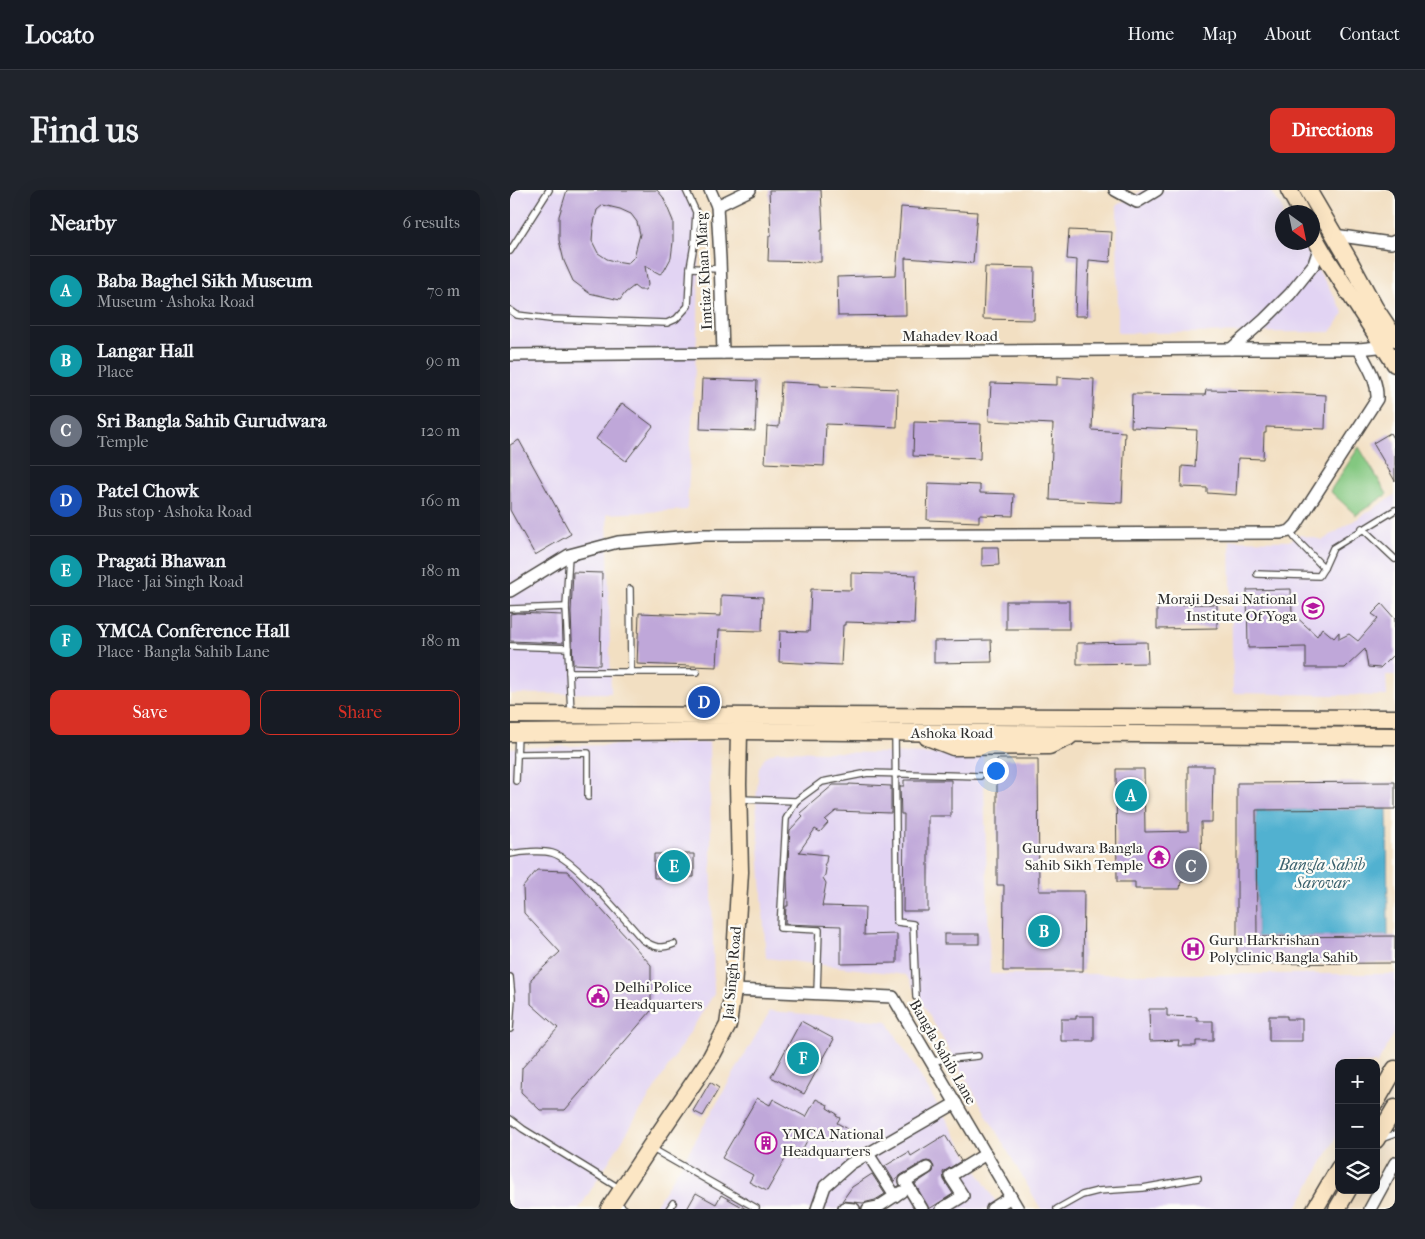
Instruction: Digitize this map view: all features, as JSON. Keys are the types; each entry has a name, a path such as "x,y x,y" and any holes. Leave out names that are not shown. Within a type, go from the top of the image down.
{"main road":[{"path":"1289,190 1297,205"},
{"path":"1308,190 1375,308 1391,342 1395,364"},
{"path":"1320,245 1391,342"},
{"name":"Ashoka Road","path":"510,715 1395,718"},
{"name":"Ashoka Road","path":"514,733 739,731 916,733 953,747 1049,746 1075,734 1395,736"},
{"name":"Jai Singh Road","path":"617,1202 650,1147 712,1057 728,1025 733,990 740,872 739,731"},
{"path":"1380,1097 1392,1080"},
{"path":"1380,1101 1395,1107 1380,1133"},
{"path":"1316,1209 1335,1175"},
{"path":"1337,1209 1346,1194"}],"street":[{"name":"Imtiaz Khan Marg","path":"710,190 717,206 723,353"},
{"path":"717,206 750,190"},
{"path":"1115,190 1137,202 1157,190"},
{"path":"1334,235 1395,242"},
{"path":"1231,349 1290,294 1314,264 1315,250"},
{"name":"Mahadev Road","path":"510,356 1359,349 1378,347 1391,342"},
{"path":"510,591 569,555 618,542 704,535 1281,534 1290,531 1296,525 1377,399 1375,380 1359,349"},
{"name":"Bangla Sahib Lane","path":"733,990 893,997 1018,1209"},
{"path":"817,1209 825,1186 850,1164 956,1104"},
{"path":"868,1154 895,1196"},
{"path":"942,1209 963,1196 950,1176 986,1154"},
{"path":"922,1209 906,1181 927,1168"},
{"path":"1370,1209 1394,1169"},
{"path":"868,1209 878,1207 910,1188"},
{"path":"992,1209 1011,1197"}],"lane":[{"path":"510,251 549,190"},
{"path":"510,310 517,315 550,318 666,323 676,319 688,306 690,268 694,245 696,212 686,190"},
{"path":"690,268 720,269"},
{"path":"1257,574 1319,576 1333,548 1362,528 1395,510"},
{"path":"1362,528 1395,559"},
{"path":"1290,531 1324,568"},
{"path":"569,555 566,607 571,715"},
{"path":"630,589 630,672"},
{"path":"510,609 566,607"},
{"path":"510,646 568,648"},
{"path":"569,672 697,672"},
{"path":"514,733 517,754 516,781"},
{"path":"895,733 897,922 913,924 916,997"},
{"path":"517,754 588,753 588,797"},
{"path":"817,993 819,930 780,928 786,819 796,802 822,782 868,773 980,776"},
{"path":"738,799 796,802"},
{"path":"510,854 521,852 552,853 569,863 588,881 643,940 652,946 664,948 674,944"},
{"path":"510,977 512,998 510,1029"},
{"path":"930,1061 978,1056"},
{"path":"510,1120 617,1202"},
{"path":"1380,1139 1395,1134"},
{"path":"650,1147 756,1208"},
{"path":"1057,1209 1082,1195 1098,1191 1143,1188 1198,1178"},
{"path":"669,1209 673,1203"}],"shaded area":[{"path":"510,190 686,190 700,219 698,316 687,510 607,514 611,693 510,694"},
{"path":"1144,190 1271,190 1280,205 1275,205 1275,250 1306,250 1344,313 1331,332 1118,333 1117,205"},
{"name":"Moraji Desai National Institute Of Yoga","path":"1395,495 1395,675 1386,675 1387,696 1233,693 1230,540 1289,541 1300,535 1323,540"},
{"path":"709,742 714,994 579,1209 510,1209 510,748"},
{"path":"777,751 983,755 990,974 1395,974 1395,1032 1380,1059 1335,1059 1335,1140 1296,1209 1041,1209 906,975 766,958 756,800 759,768 765,757"},
{"path":"770,1011 887,1021 1000,1209 653,1209 681,1165"}],"green space":[{"path":"1359,447 1387,494 1356,515 1330,491"}],"water":[{"name":"Bangla Sahib Sarovar","path":"1387,809 1388,936 1257,937 1256,810"}],"building":[{"path":"567,190 657,190 663,197 673,221 671,258 664,271 660,274 645,266 648,285 645,290 639,290 634,286 620,300 589,293 573,281 564,261 559,240 559,216","holes":["603,205 631,214 637,222 640,234 634,257 628,263 607,259 598,253 592,241 597,210"]},
{"path":"769,190 821,190 823,230 821,230 821,262 768,261 769,236 771,236"},
{"path":"901,207 977,212 973,263 905,258 906,315 838,316 837,277 896,275"},
{"path":"1069,230 1112,232 1110,262 1089,260 1087,316 1075,316 1077,260 1067,259"},
{"path":"985,267 1035,268 1034,320 983,319"},
{"path":"1057,377 1094,379 1092,430 1125,432 1122,503 1050,500 1053,424 989,421 991,383 1057,385"},
{"path":"702,379 757,381 755,431 700,429"},
{"path":"781,382 820,384 820,386 898,389 897,427 826,424 824,466 765,463 767,426 779,427"},
{"path":"1206,390 1268,391 1326,395 1325,429 1266,427 1263,459 1238,458 1236,495 1207,493 1207,488 1181,487 1182,466 1195,467 1197,430 1131,427 1132,394 1205,395"},
{"path":"622,403 653,426 626,461 596,439"},
{"path":"914,422 981,424 980,459 913,456"},
{"path":"1390,433 1395,442 1395,481 1373,443"},
{"path":"519,440 571,534 535,555 510,510 510,445"},
{"path":"928,483 980,485 980,493 1014,494 1013,516 979,515 979,522 927,520"},
{"path":"982,547 998,547 999,565 982,566"},
{"path":"573,572 602,573 600,665 573,664 571,612"},
{"path":"851,573 916,575 914,624 845,622 845,625 843,625 841,665 779,662 780,631 809,632 811,589 851,590"},
{"path":"1291,589 1292,613 1317,636 1322,628 1334,638 1339,632 1339,639 1349,634 1358,641 1378,618 1372,614 1382,604 1395,619 1395,653 1380,668 1368,667 1365,649 1345,668 1306,668 1306,647 1248,648 1247,590"},
{"path":"721,595 763,597 762,631 719,630 717,667 637,664 639,613 721,616"},
{"path":"1006,601 1069,601 1069,629 1006,629"},
{"path":"1217,604 1217,628 1157,629 1157,605"},
{"path":"510,614 562,615 563,643 510,641"},
{"path":"991,640 992,662 934,663 934,641"},
{"path":"1147,642 1148,663 1077,664 1077,643"},
{"path":"997,759 1038,759 1039,891 1084,891 1083,971 1003,971 1004,885 997,885"},
{"path":"1188,766 1213,766 1212,822 1201,822 1202,881 1181,882 1180,889 1135,889 1135,882 1117,882 1116,769 1144,769 1145,832 1188,831"},
{"path":"904,780 951,780 951,816 928,816 928,911 903,911 904,814 901,814 900,786 904,786"},
{"path":"1395,782 1395,809 1256,810 1257,937 1395,936 1395,963 1237,964 1237,783"},
{"path":"833,785 891,786 891,813 836,811 825,820 828,823 820,832 815,829 799,852 827,855 824,865 826,869 823,878 826,883 822,906 865,907 864,935 897,934 897,963 841,964 841,926 785,924 786,906 788,906 787,877 790,830 803,816 800,813"},
{"path":"654,854 694,854 694,877 654,878"},
{"name":"Delhi Police Headquarters","path":"537,870 567,871 651,965 651,1011 565,1110 540,1110 521,1092 522,1068 558,1028 531,1004 531,979 560,952 524,913 523,887"},
{"path":"944,934 979,934 979,944 944,944"},
{"path":"1149,1009 1167,1009 1167,1016 1197,1017 1197,1021 1213,1021 1213,1041 1196,1041 1196,1046 1178,1046 1179,1040 1150,1041"},
{"path":"1076,1016 1094,1016 1094,1041 1061,1041 1061,1019 1076,1019"},
{"path":"1269,1016 1287,1016 1287,1019 1302,1019 1302,1041 1269,1041"},
{"path":"801,1021 834,1039 804,1094 771,1077"},
{"path":"710,1082 719,1088 703,1116 693,1111"},
{"name":"YMCA National Headquarters","path":"757,1098 770,1105 773,1099 806,1117 816,1099 828,1105 827,1108 840,1118 837,1123 848,1129 841,1141 835,1137 832,1141 813,1130 797,1159 788,1154 767,1191 749,1182 753,1175 722,1158"},
{"path":"945,1135 961,1161 943,1172 944,1180 953,1194 929,1209 915,1184 933,1172 934,1167 931,1162 923,1162 894,1181 885,1166 909,1152 911,1156"},
{"path":"872,1174 885,1194 875,1200 863,1203 842,1201 852,1187"},
{"path":"696,1193 716,1204 721,1195 746,1209 687,1209"}],"place":[{"name":"Moraji Desai National Institute Of Yoga","path":"1313,608"},
{"name":"Patel Chowk","path":"704,702"},
{"name":"Baba Baghel Sikh Museum","path":"1131,795"},
{"name":"Gurudwara Bangla Sahib Sikh Temple","path":"1159,857"},
{"name":"Pragati Bhawan","path":"674,866"},
{"name":"Sri Bangla Sahib Gurudwara","path":"1191,866"},
{"name":"Langar Hall","path":"1044,931"},
{"name":"Guru Harkrishan Polyclinic Bangla Sahib","path":"1193,949"},
{"name":"Delhi Police Headquarters","path":"598,996"},
{"name":"YMCA Conference Hall","path":"803,1058"},
{"name":"YMCA National Headquarters","path":"766,1143"}]}
